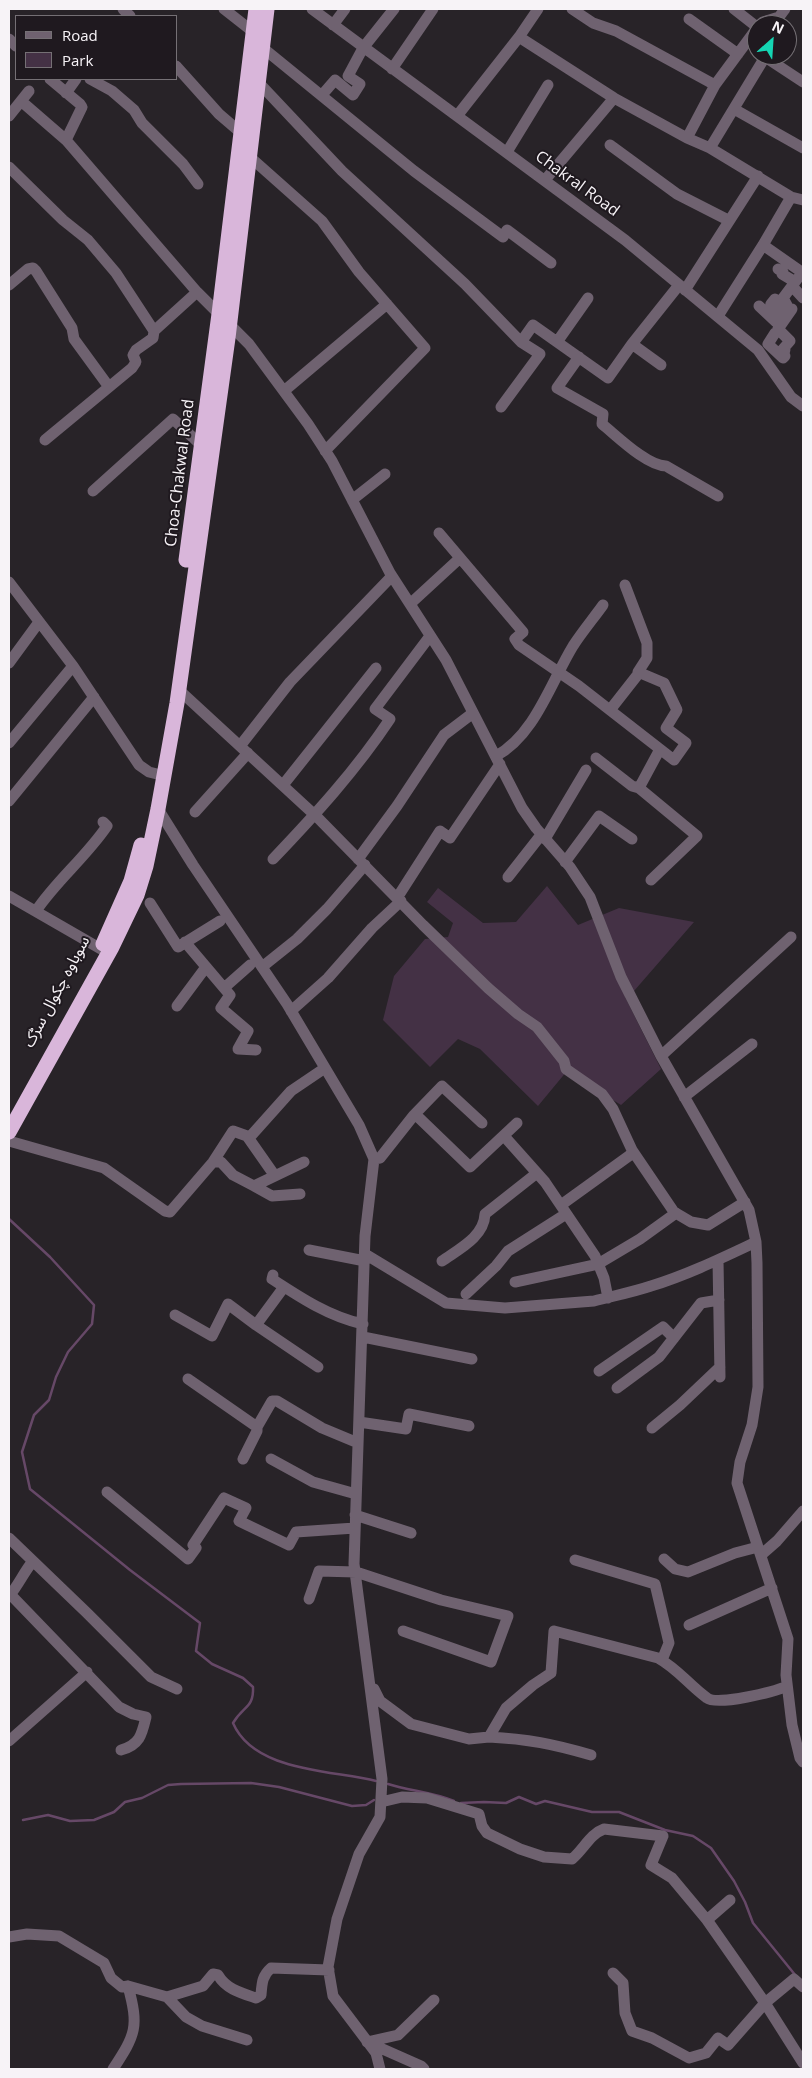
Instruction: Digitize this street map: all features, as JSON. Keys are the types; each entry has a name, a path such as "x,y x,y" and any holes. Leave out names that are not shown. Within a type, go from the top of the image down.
{"highway":[{"name":"Choa-Chakwal Road","path":"104,942 130,881 161,775 201,445 224,320 240,132 256,9"},
{"path":"9,1132 126,922 146,866 158,809 161,775 179,690 224,320 250,157 267,9"},
{"name":"سوہاوہ چکوال سڑک","path":"9,1117 104,942"}],"street":[{"path":"224,9 252,31"},
{"path":"333,25 345,9"},
{"path":"322,95 335,80 353,95 360,84 348,76 363,48 394,9"},
{"path":"392,69 433,9"},
{"path":"457,116 519,38 538,9"},
{"path":"572,9 593,23 616,31 715,85"},
{"path":"734,9 747,19"},
{"name":"Chakral Road","path":"316,10 363,48 625,240 758,350 791,397 803,406"},
{"path":"689,19 738,54"},
{"path":"519,38 614,98 687,138 710,148 791,197 803,200"},
{"path":"687,138 715,85 747,40"},
{"path":"263,48 414,171 503,237 507,230 551,263"},
{"path":"710,148 734,109 757,65"},
{"path":"777,65 803,82"},
{"path":"178,68 219,114 240,132"},
{"path":"51,80 82,107 66,140"},
{"path":"66,93 75,80"},
{"path":"92,80 112,91 134,110 142,123 182,164 198,184"},
{"path":"259,83 342,171 465,284 521,342 540,354 501,407"},
{"path":"506,152 548,85"},
{"path":"9,116 29,91"},
{"path":"545,180 614,98"},
{"path":"21,101 66,140 197,292 249,344 325,451 392,576 446,660 522,808 590,897 621,977 684,1097 749,1210 756,1242 758,1387 752,1425 740,1462 737,1483 788,1639 787,1686 792,1725 800,1746 800,1758 803,1762"},
{"path":"734,109 803,148"},
{"path":"610,146 677,194 728,220"},
{"path":"250,157 322,221 359,272 425,348 325,451"},
{"path":"9,167 63,220 88,240 116,272 154,331"},
{"path":"521,342 533,325 608,378 632,344 682,287 758,176"},
{"path":"718,316 791,197"},
{"path":"763,245 795,291"},
{"path":"9,285 28,269 33,268 72,328 74,339 109,387"},
{"path":"775,333 768,344 783,358 785,350 783,349 790,341 778,329 792,309 795,291 792,280 778,269"},
{"path":"758,350 795,291"},
{"path":"45,440 135,366 133,355 136,350 153,338 154,331 197,292"},
{"path":"557,342 588,298"},
{"path":"760,306 776,322 785,310 775,300 771,304 777,311"},
{"path":"284,391 387,304"},
{"path":"632,344 661,365"},
{"path":"579,358 557,388 603,414 602,424 636,452 659,466 666,466 718,496"},
{"path":"93,491 173,419 201,445"},
{"path":"352,500 384,474"},
{"path":"439,533 523,632 515,639 519,644 579,686 674,760 686,743 666,728 677,710 664,683 639,673"},
{"path":"410,604 460,558"},
{"path":"195,812 244,750 290,682 392,576"},
{"path":"9,584 73,666 139,765 149,772 161,775"},
{"path":"610,710 639,673 647,658 648,643 625,585"},
{"path":"292,1011 328,978 399,900 440,831 450,838 498,760 540,710 574,644 602,605"},
{"path":"9,663 40,622"},
{"path":"273,859 315,815 349,775 390,719 375,709 430,636"},
{"path":"9,743 73,666"},
{"path":"283,786 376,668"},
{"path":"179,690 315,815 488,988 518,1014 537,1026 564,1061 566,1069 602,1094 614,1109 634,1153 676,1213 690,1222 708,1225 745,1202"},
{"path":"9,801 94,697"},
{"path":"262,967 297,939 327,909 362,862 444,735 473,713"},
{"path":"639,788 660,749"},
{"path":"596,758 632,786 639,788 697,836 651,880"},
{"path":"508,877 543,837 586,770"},
{"path":"158,809 292,1011 359,1125 374,1159 365,1257 355,1528 356,1572 382,1779 381,1802 380,1817 359,1854 337,1920 329,1970 333,1996 376,2053 380,2069"},
{"path":"565,862 599,816 632,840"},
{"path":"36,912 45,898 94,844 107,826 103,822"},
{"path":"9,896 36,912 104,942"},
{"path":"150,903 178,947 220,921"},
{"path":"662,1056 791,937"},
{"path":"185,942 230,996 221,1008 248,1031 238,1048 256,1050"},
{"path":"224,988 250,965"},
{"path":"177,1006 206,967"},
{"path":"684,1097 752,1044"},
{"path":"249,1138 291,1091 325,1068"},
{"path":"374,1159 380,1158 415,1114 442,1086 482,1123"},
{"path":"415,1114 470,1167 517,1123"},
{"path":"9,1141 104,1168 165,1211 170,1212 213,1162 233,1130 249,1138 275,1176"},
{"path":"504,1136 537,1172 595,1256 604,1278 608,1298"},
{"path":"466,1294 496,1266 508,1251 564,1210 634,1153"},
{"path":"213,1162 221,1162 233,1175 272,1196 300,1194"},
{"path":"254,1186 304,1162"},
{"path":"442,1261 470,1241 484,1225 485,1214 509,1197 537,1172"},
{"path":"515,1282 598,1264 640,1239 676,1213"},
{"path":"309,1250 365,1257 446,1303 505,1308 594,1301 608,1298 653,1286 718,1260 756,1242"},
{"path":"652,1428 720,1372 718,1260"},
{"path":"273,1275 272,1279 331,1314 363,1324"},
{"path":"256,1325 284,1287"},
{"path":"617,1388 659,1357 701,1304 719,1300"},
{"path":"175,1315 212,1336 228,1304 318,1367"},
{"path":"599,1371 663,1327 674,1338"},
{"path":"363,1337 472,1359"},
{"path":"188,1379 257,1427"},
{"path":"243,1459 257,1431 257,1427 272,1401 277,1401 322,1428 358,1444"},
{"path":"359,1422 406,1429 410,1414 469,1426"},
{"path":"271,1459 313,1482 356,1494"},
{"path":"107,1492 188,1559 196,1548 193,1545 224,1498 246,1508 239,1521 289,1545 296,1532 355,1528"},
{"path":"664,1559 675,1569 688,1572 735,1553 759,1551 777,1541 803,1511"},
{"path":"355,1515 411,1533"},
{"path":"9,1538 87,1612 151,1677 177,1689"},
{"path":"574,1560 655,1584 669,1644 662,1660"},
{"path":"33,1561 10,1594 119,1707 133,1714 146,1717 141,1739 130,1748 121,1750"},
{"path":"309,1599 319,1571 356,1572 441,1600 508,1616 491,1662 403,1631"},
{"path":"689,1625 772,1588"},
{"path":"489,1738 506,1708 533,1684 551,1673 554,1631 662,1660 673,1666 708,1699 721,1701 777,1691 787,1686"},
{"path":"9,1741 87,1672"},
{"path":"370,1678 380,1700 411,1724 470,1739 528,1739 554,1744 591,1755"},
{"path":"381,1802 402,1798 427,1798 479,1814 482,1826 487,1833 520,1850 544,1857 572,1859 582,1851 595,1832 604,1829 663,1836 652,1866 672,1878 707,1920 765,2003 803,2063"},
{"path":"707,1920 730,1900"},
{"path":"9,1937 27,1934 59,1936 104,1963 111,1978 122,1987 128,1986 167,1997 186,2017 202,2026 247,2040"},
{"path":"167,1997 203,1986 213,1974 218,1975 222,1983 256,1998 261,1995 262,1980 265,1973 271,1968 329,1970"},
{"path":"613,1973 623,1983 625,2013 632,2032 652,2038 689,2058 706,2053 718,2038 728,2045 765,2003 794,1979 803,1988"},
{"path":"113,2069 131,2042 135,2017 128,1986"},
{"path":"367,2042 398,2035 434,2000"},
{"path":"367,2042 424,2069"}],"green space":[{"path":"547,886 578,925 619,908 694,922 634,991 625,997 661,1069 621,1105 567,1071 538,1106 480,1049 458,1039 430,1067 383,1020 394,976 425,939 448,937 453,923 427,902 438,888 483,923 516,922"}],"waterway":[{"path":"9,1219 50,1257 94,1305 92,1324 68,1352 56,1377 49,1400 34,1415 22,1452 30,1489 130,1570 200,1623 196,1651 212,1664 243,1678 253,1687 250,1703 233,1723 243,1739 258,1751 276,1760 317,1771 376,1781"},
{"path":"23,1820 48,1815 70,1821 94,1820 114,1812 125,1802 142,1798 168,1785 181,1784 251,1783 279,1787 352,1806 366,1805 374,1800"},
{"path":"388,1784 454,1801"},
{"path":"461,1803 506,1803 519,1797 536,1804 545,1801 592,1812 619,1812 665,1830 693,1836 711,1848 734,1881 753,1923 796,1976"}]}
